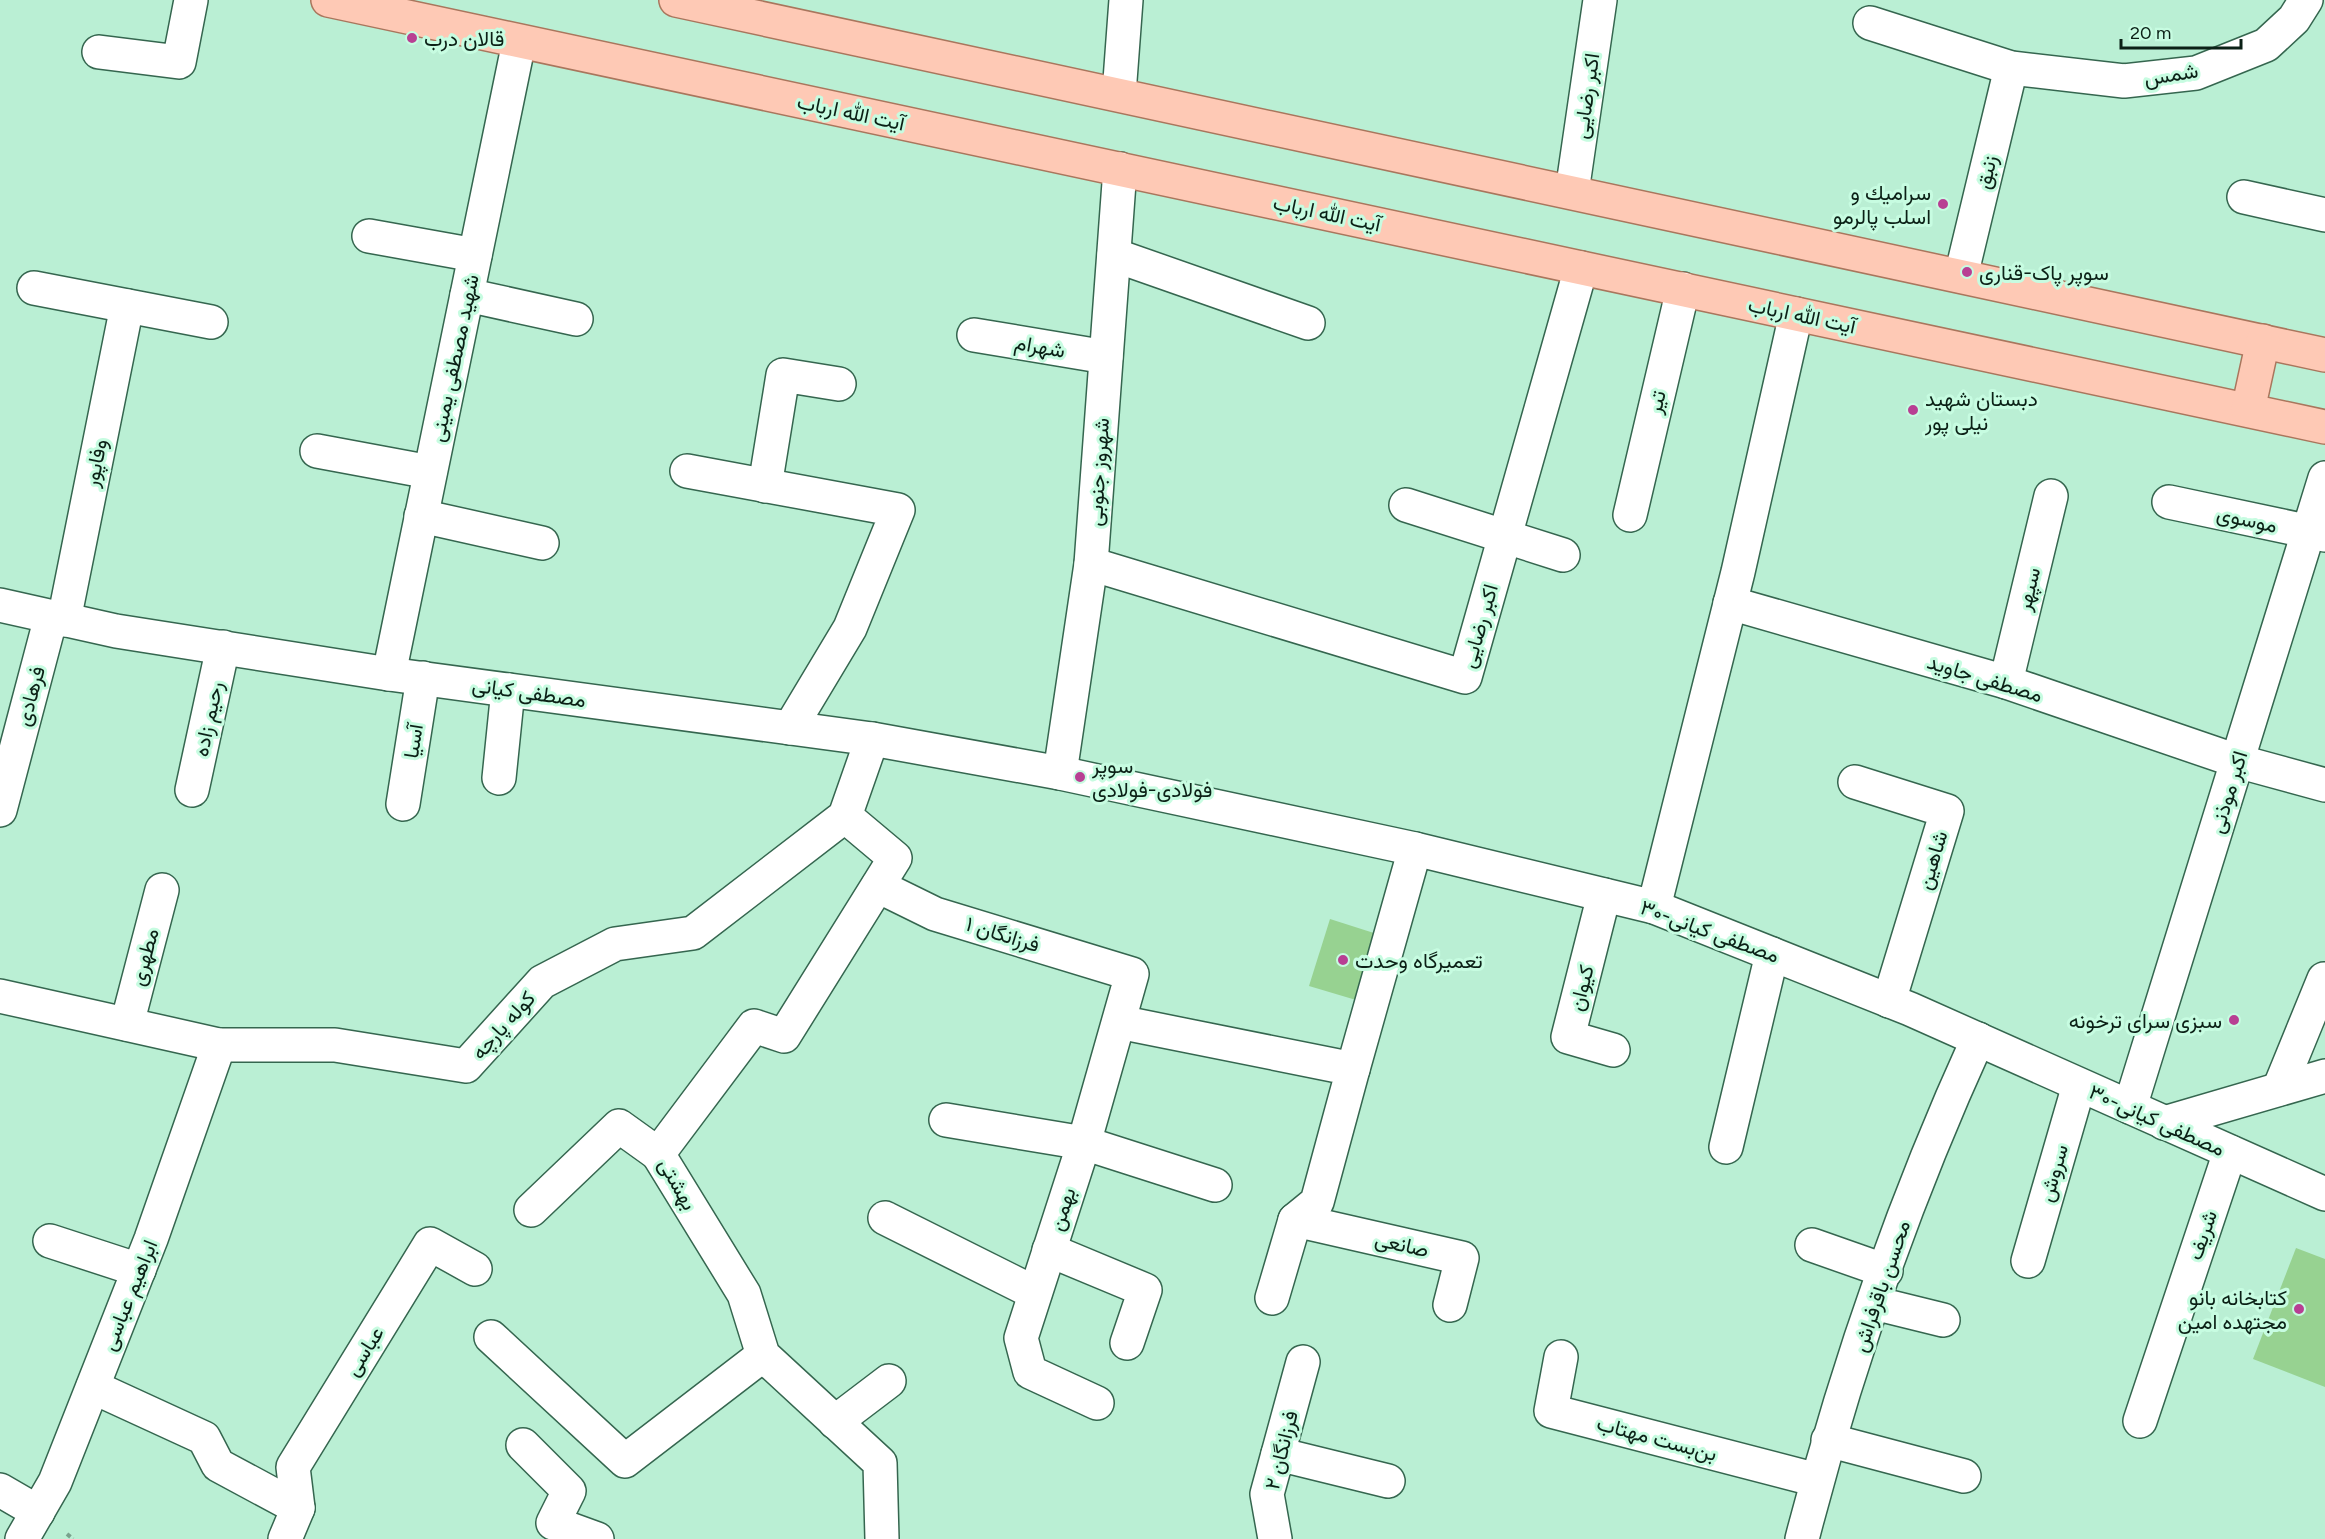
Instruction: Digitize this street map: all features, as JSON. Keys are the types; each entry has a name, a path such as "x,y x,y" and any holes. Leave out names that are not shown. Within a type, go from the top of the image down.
{"main road":[{"name":"آیت الله ارباب","path":"328,0 2325,427"},
{"path":"676,0 2325,355"},
{"path":"2248,410 2263,342"}],"street":[{"path":"99,52 179,62 191,0"},
{"path":"1119,94 1125,0"},
{"name":"اکبر رضایی","path":"1572,192 1600,0"},
{"name":"شمس","path":"1870,23 2011,68 2124,81 2196,73 2266,45 2294,19 2306,0"},
{"name":"شهید مصطفی یمینی","path":"389,674 519,42"},
{"name":"زنبق","path":"1961,276 2011,68"},
{"name":"شهروز جنوبی","path":"1060,773 1091,564 1120,169"},
{"path":"2244,197 2325,215"},
{"path":"369,236 475,255"},
{"path":"1114,255 1308,322"},
{"name":"اکبر رضایی","path":"1091,564 1465,677 1581,268"},
{"path":"34,288 211,322"},
{"name":"تیر","path":"1630,515 1683,289"},
{"path":"467,295 576,319"},
{"name":"وفاپور","path":"57,618 127,306"},
{"path":"1654,908 1730,603 1797,314"},
{"name":"شهرام","path":"974,334 1106,357"},
{"path":"765,486 783,375 839,384"},
{"path":"317,451 430,472"},
{"path":"687,471 898,510 850,628 790,728"},
{"name":"اکبر موذنی","path":"2130,1107 2237,761 2317,534 2325,478"},
{"name":"سپهر","path":"2006,682 2051,496"},
{"name":"موسوی","path":"2169,502 2317,534"},
{"path":"1406,505 1563,555"},
{"path":"421,516 542,543"},
{"name":"مصطفی جاوید","path":"1730,603 2006,682 2237,761 2325,785"},
{"name":"مصطفی کیانی","path":"0,604 57,618 389,674 872,739 1060,773"},
{"name":"فرهادی","path":"0,810 57,618"},
{"name":"رحیم زاده","path":"192,790 223,647"},
{"name":"آسیا","path":"403,804 423,678"},
{"path":"499,778 508,690"},
{"path":"845,816 872,739"},
{"name":"۳۰-مصطفی کیانی","path":"1060,773 1415,849 1654,908 1889,1000 2325,1194"},
{"name":"شاهین","path":"1855,782 1947,811 1889,1000"},
{"name":"بهشتی","path":"763,1355 744,1294 658,1154 754,1026 784,1036 894,858 845,816"},
{"name":"کوله پارچه","path":"0,996 219,1045 335,1045 466,1066 542,982 615,944 693,933 845,816"},
{"path":"1272,1298 1295,1220 1317,1202 1415,849"},
{"name":"فرزانگان ۱","path":"878,886 935,914 1132,974"},
{"name":"مطهری","path":"127,1024 162,890"},
{"name":"کیوان","path":"1604,895 1568,1037 1613,1050"},
{"path":"1726,1147 1772,954"},
{"name":"بهمن","path":"1097,1403 1030,1372 1021,1338 1084,1143 1132,974"},
{"path":"2278,1089 2324,979"},
{"path":"1119,1022 1353,1069"},
{"name":"محسن باقرفراش","path":"1802,1539 1828,1440 1874,1303 1903,1221 1978,1039"},
{"name":"ابراهیم عباسی","path":"30,1525 55,1482 93,1387 139,1270 219,1045"},
{"path":"2164,1123 2325,1076"},
{"name":"سروش","path":"2028,1261 2079,1085"},
{"path":"946,1120 1084,1143 1215,1185"},
{"path":"531,1210 619,1126 658,1154"},
{"name":"شریف","path":"2140,1421 2230,1152"},
{"path":"885,1218 1035,1293"},
{"name":"صانعی","path":"1295,1220 1462,1258 1450,1305"},
{"path":"50,1241 139,1270"},
{"name":"عباسی","path":"285,1539 298,1508 293,1467 430,1244 475,1269"},
{"path":"1812,1245 1886,1271"},
{"path":"1049,1250 1145,1290 1127,1343"},
{"path":"1874,1303 1943,1320"},
{"path":"491,1337 625,1461 763,1355 880,1463 882,1539"},
{"name":"بن‌بست مهتاب","path":"1561,1357 1551,1411 1817,1480"},
{"name":"فرزانگان ۲","path":"1275,1539 1268,1494 1303,1362"},
{"path":"836,1422 889,1380"},
{"path":"93,1387 204,1438 218,1465 298,1508"},
{"path":"1828,1440 1964,1476"},
{"path":"523,1445 569,1491 553,1523 597,1539"},
{"path":"1278,1454 1388,1481"},
{"path":"0,1490 30,1525"}],"building":[{"name":"تعمیرگاه وحدت","path":"1330,919 1377,934 1356,1000 1309,986"},
{"name":"کتابخانه بانو مجتهده امین","path":"2296,1248 2325,1259 2325,1387 2253,1359"}],"place":[{"name":"قالان درب","path":"412,38"},
{"name":"سراميك و اسلب پالرمو","path":"1943,204"},
{"name":"سوپر پاک-قناری","path":"1967,272"},
{"name":"دبستان شهید نیلی پور","path":"1913,410"},
{"name":"سوپر فولادی-فولادی","path":"1080,777"},
{"name":"تعمیرگاه وحدت","path":"1343,960"},
{"name":"سبزی سرای ترخونه","path":"2234,1020"},
{"name":"کتابخانه بانو مجتهده امین","path":"2299,1309"}]}
